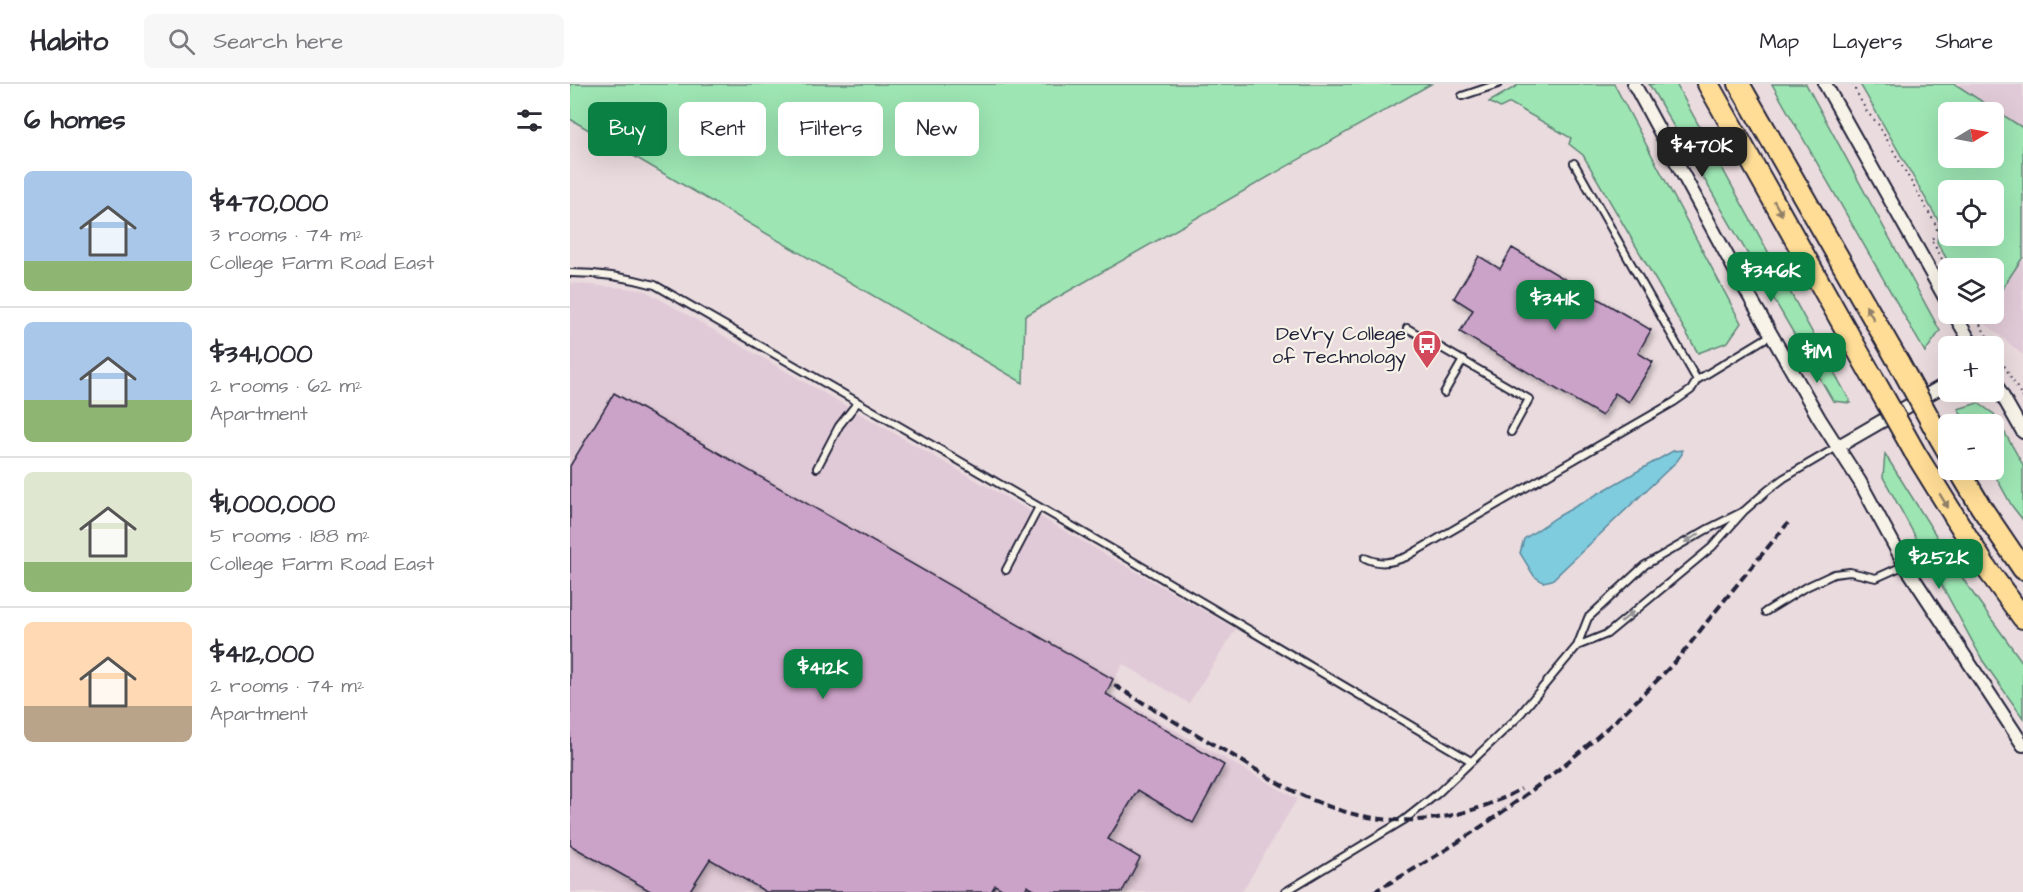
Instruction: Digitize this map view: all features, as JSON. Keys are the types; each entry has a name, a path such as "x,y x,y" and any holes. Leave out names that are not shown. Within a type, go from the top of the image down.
{"highway":[{"path":"1708,84 1914,451 1987,569 2023,618"},
{"path":"1739,84 1938,434"},
{"path":"1965,480 2023,570"}],"street":[{"path":"1634,84 1771,335 1860,482 1905,565 2023,745"},
{"path":"1825,84 1938,285"},
{"path":"1837,447 1938,389"},
{"path":"2004,399 2023,432"}],"lane":[{"path":"1462,96 1498,84"},
{"path":"1574,164 1697,380"},
{"path":"570,273 599,273 627,277 655,285 1471,761"},
{"path":"1407,328 1529,399 1511,432"},
{"path":"1365,558 1376,563 1389,563 1406,557 1674,402 1691,390 1697,380 1771,335"},
{"path":"1444,393 1462,360"},
{"path":"817,468 839,426 856,403"},
{"path":"1577,646 1607,634 1712,547 1744,511 1784,478 1837,447"},
{"path":"1006,570 1039,507"},
{"path":"1285,892 1404,820 1437,794 1517,718 1577,646 1588,618 1645,565 1744,511"},
{"path":"1765,612 1804,588 1834,574 1850,572 1876,578 1905,565"}],"path":[{"path":"1852,84 1867,112 1878,124 1936,225 1938,235 1931,239 1941,258"},
{"path":"1980,324 2023,398"}],"shaded area":[{"path":"1955,84 2023,84 2023,128 2004,116 2004,102 1983,102"},
{"path":"2023,257 2023,355 2004,339 2004,336 2000,336 1986,324 2004,324 2004,286"},
{"path":"570,283 644,290 1236,629 1189,703 1123,664 1107,692 1297,799 1242,892 570,892"}],"green space":[{"path":"570,84 1431,84 1025,316 1023,383 633,156 667,156 667,102 588,102 588,129 570,119"},
{"path":"1520,84 1614,84 1741,323 1728,342 1698,353 1583,155 1569,144 1571,138 1510,103 1500,108 1489,102"},
{"path":"1649,84 1676,84 1851,403 1833,401"},
{"path":"1772,84 1806,84 1940,331 1925,352"},
{"path":"1860,84 1955,84 1983,102 1938,102 1938,168 2004,168 2004,116 2023,128 2023,257 2004,286 2004,258 1946,258 1939,246 2004,246 2004,180 1938,180 1938,220"},
{"path":"1978,403 1994,414 1961,414 1958,409"},
{"path":"2004,432 2023,465 2023,520 1998,480 2004,480"},
{"path":"1885,454 1967,585 2023,663 2023,718 1983,661 1883,477"}],"water":[{"path":"1682,450 1677,461 1552,580 1543,582 1534,576 1520,553 1524,539 1557,517 1673,451"}],"building":[{"path":"1512,248 1651,330 1638,353 1653,362 1629,402 1615,393 1602,416 1460,332 1473,310 1454,298 1479,256 1500,269"},
{"path":"614,393 1113,679 1106,694 1224,765 1193,823 1138,790 1108,839 1140,858 1122,892 1038,892 1027,886 1024,892 1007,892 995,885 991,892 766,892 710,859 689,892 652,892 570,845 570,466"}],"railway":[{"path":"1373,892 1414,869 1492,819 1530,792 1603,732 1686,649 1788,523"},
{"path":"1114,685 1286,787 1345,812 1371,818 1422,820 1472,810 1521,789"}],"place":[{"name":"DeVry College of Technology","path":"1427,370"}]}
